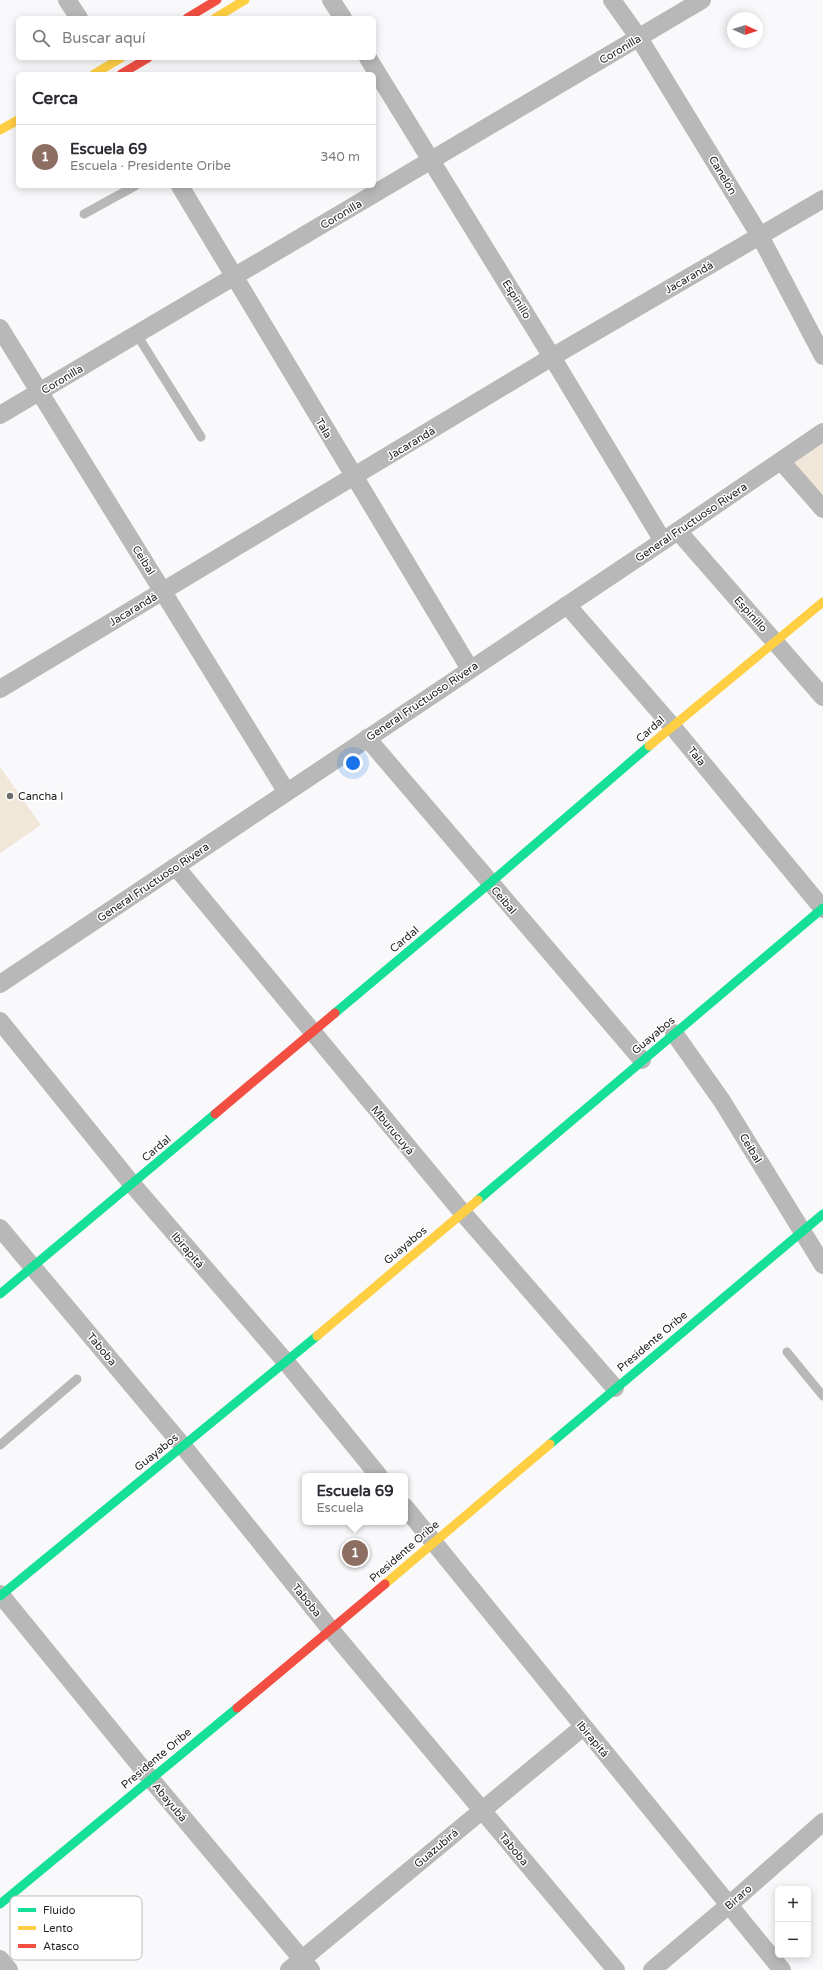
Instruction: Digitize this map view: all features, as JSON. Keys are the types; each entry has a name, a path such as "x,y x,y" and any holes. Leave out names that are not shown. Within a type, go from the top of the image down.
{"street":[{"path":"68,0 78,16"},
{"path":"190,16 217,0"},
{"path":"218,16 245,0"},
{"path":"331,0 341,16"},
{"name":"Canelón","path":"612,0 639,38 760,236 823,356"},
{"name":"Coronilla","path":"0,415 702,0"},
{"path":"110,67 140,60"},
{"name":"Espinillo","path":"369,60 552,357 671,536 776,642 823,698"},
{"path":"0,130 16,121"},
{"name":"Tala","path":"181,188 470,669"},
{"name":"Jacarandá","path":"0,689 552,357 823,199"},
{"name":"Ceibal","path":"0,328 286,791"},
{"name":"General Fructuoso Rivera","path":"0,984 176,867 286,791 671,536 823,432"},
{"path":"781,460 823,509"},
{"name":"Cardal","path":"0,1294 490,883 672,726 823,602"},
{"name":"Tala","path":"567,605 672,726 823,909"},
{"name":"Ceibal","path":"367,738 642,1060"},
{"name":"Mburucuyá","path":"176,867 312,1033 462,1212 615,1388"},
{"name":"Guayabos","path":"0,1595 286,1362 642,1060 823,909"},
{"name":"Ibirapitá","path":"0,1021 132,1184 286,1362 377,1473"},
{"name":"Ceibal","path":"674,1034 722,1101 801,1232 823,1265"},
{"name":"Presidente Oribe","path":"0,1904 150,1778 331,1630 615,1388 823,1214"},
{"name":"Taboba","path":"0,1228 183,1446 331,1630 616,1970"},
{"name":"Ibirapitá","path":"408,1511 583,1727 730,1904 782,1970"},
{"name":"Abayubá","path":"0,1595 301,1966"},
{"name":"Guazubirá","path":"301,1966 482,1810 583,1727"},
{"name":"Biraro","path":"652,1970 823,1822"},
{"path":"0,1959 9,1970"}],"lane":[{"path":"84,214 131,188"},
{"path":"137,335 201,437"},
{"path":"787,1352 823,1396"},
{"path":"0,1444 77,1379"}],"shaded area":[{"path":"823,441 823,497 789,463"},
{"name":"Cancha I","path":"0,767 41,825 0,853"}],"traffic: fast":[{"path":"335,1013 490,883 649,746"},
{"path":"478,1200 823,908"},
{"path":"0,1294 215,1114"},
{"path":"550,1444 823,1214"},
{"path":"0,1596 317,1336"},
{"path":"0,1904 237,1708"}],"traffic: slow":[{"path":"218,16 245,0"},
{"path":"97,72 118,60"},
{"path":"0,130 16,121"},
{"path":"649,746 823,602"},
{"path":"317,1336 478,1200"},
{"path":"385,1584 550,1444"}],"traffic: jam":[{"path":"190,16 217,0"},
{"path":"124,72 145,60"},
{"path":"215,1114 335,1013"},
{"path":"237,1708 385,1584"}],"place":[{"name":"Cancha I","path":"10,796"},
{"name":"Escuela 69","path":"355,1553"}]}
